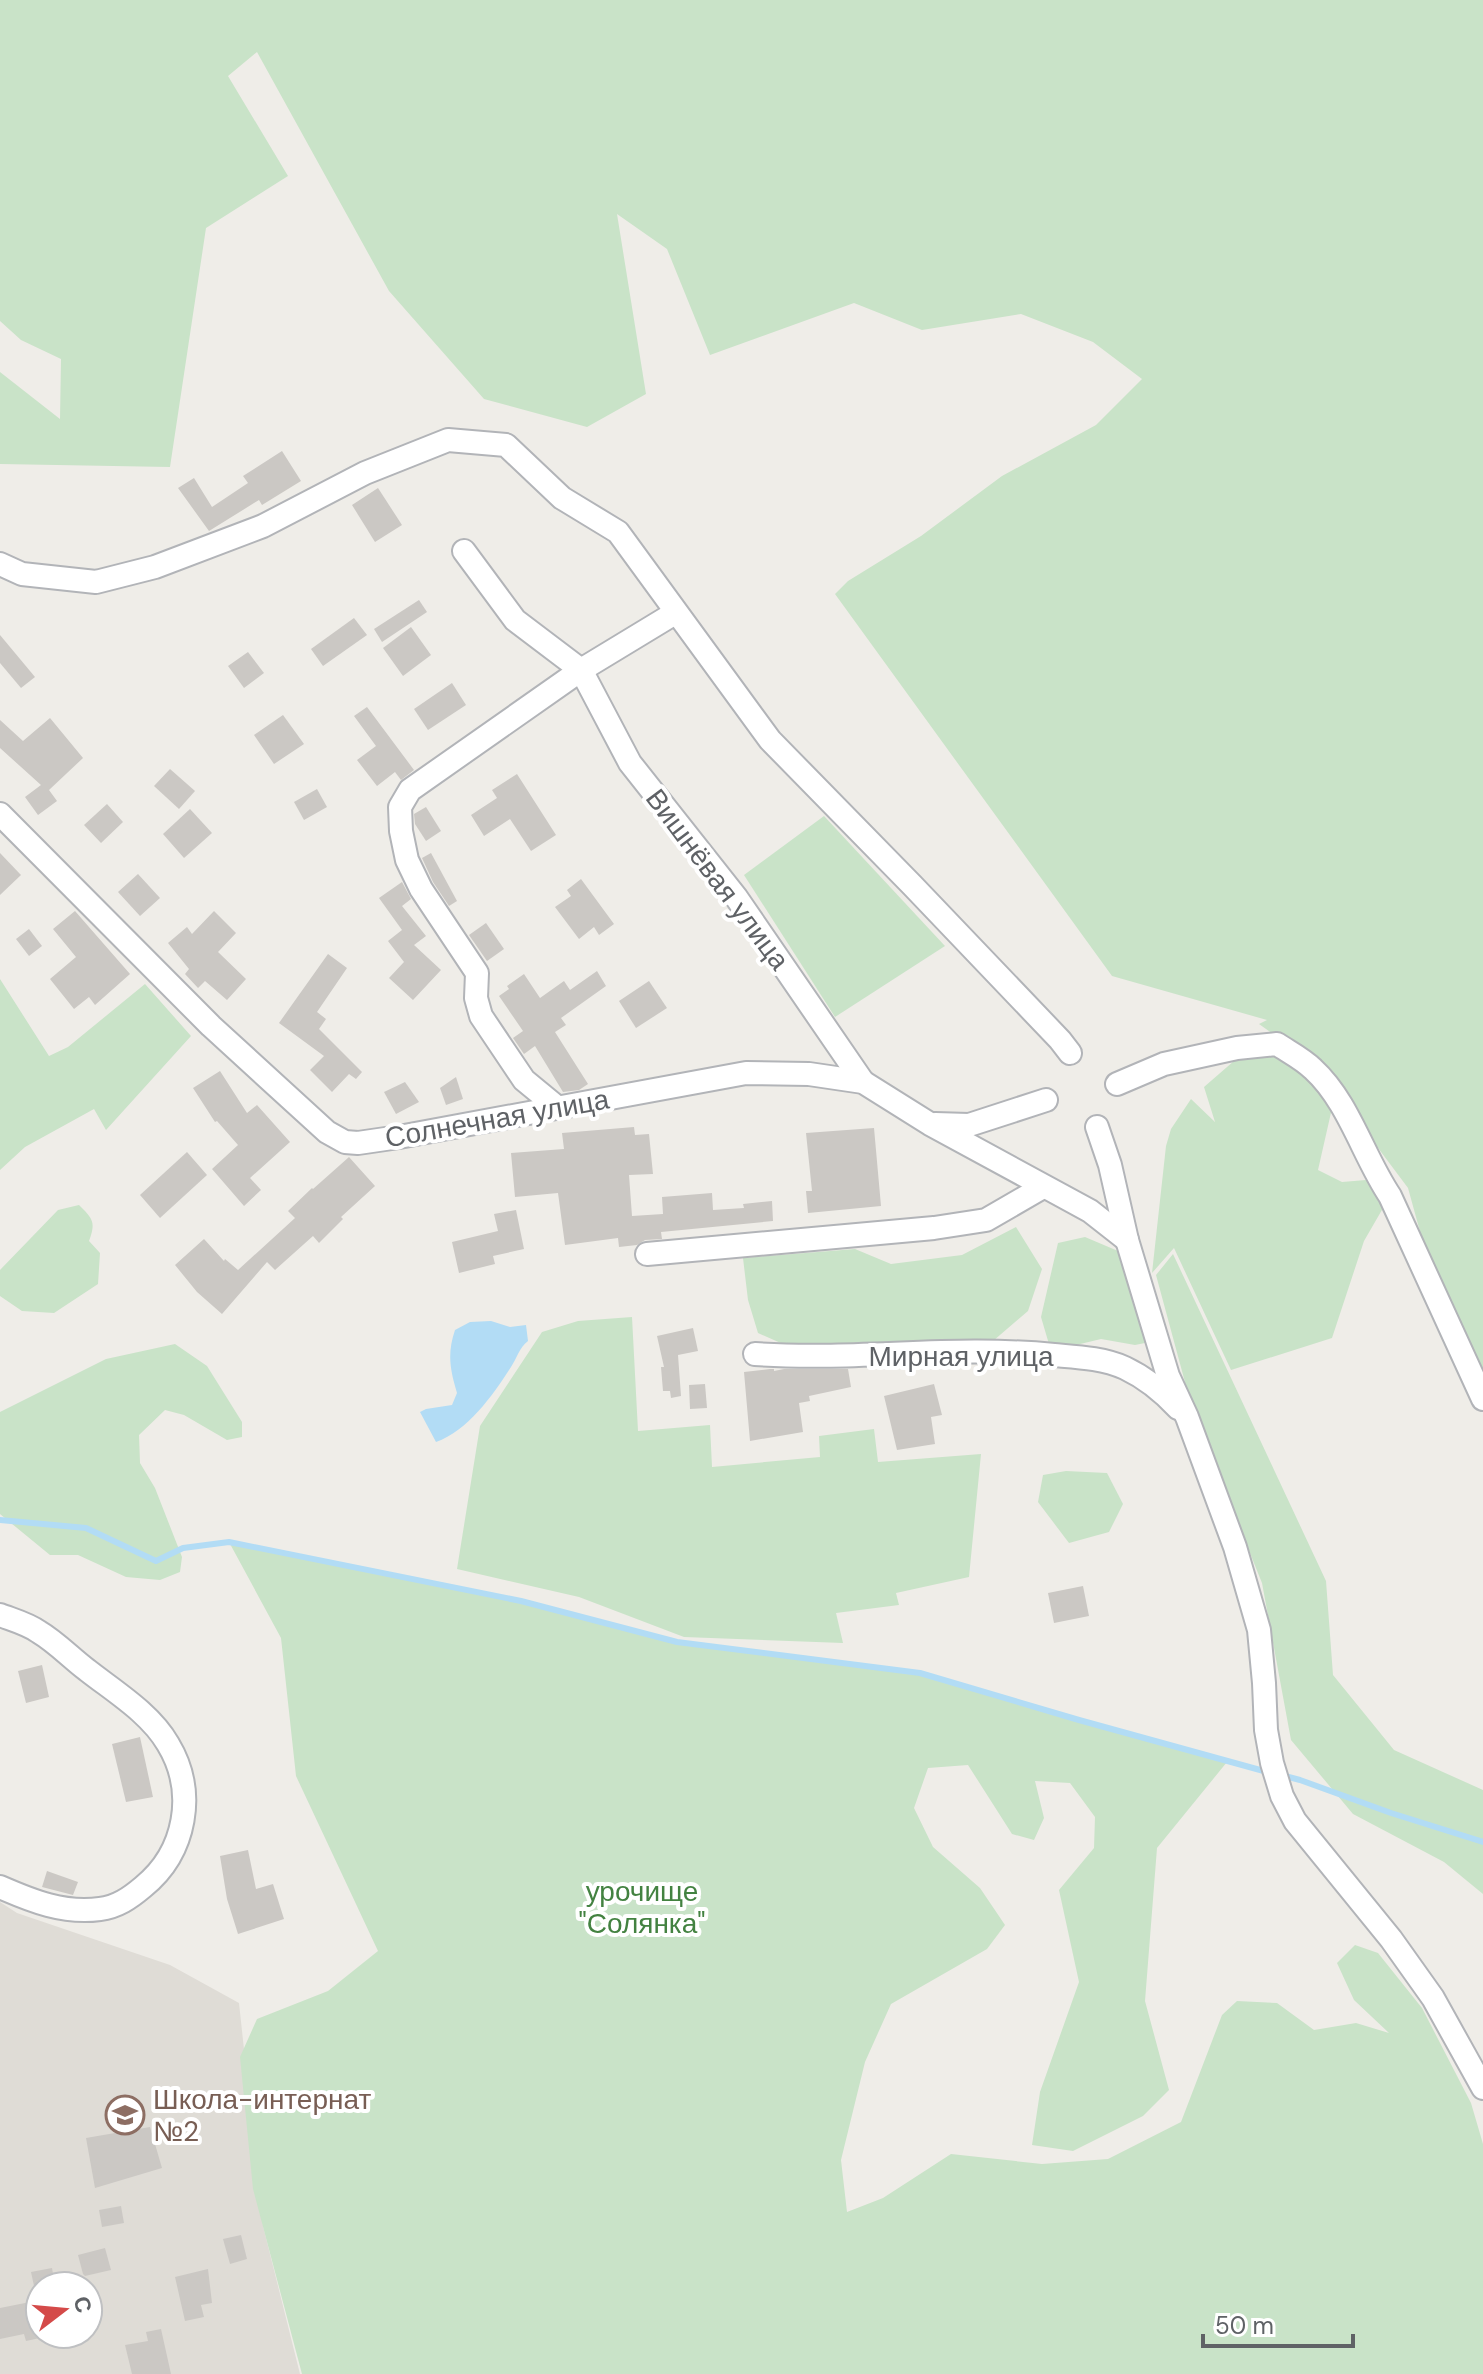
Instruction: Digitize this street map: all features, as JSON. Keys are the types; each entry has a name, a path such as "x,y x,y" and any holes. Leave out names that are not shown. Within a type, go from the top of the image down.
{"street":[{"path":"0,564 22,574 96,582 155,567 263,526 365,473 448,440 506,445 562,498 618,532 770,740 1070,1053"},
{"name":"Вишнёвая улица","path":"464,551 515,620 581,670 630,763 736,897 863,1082"},
{"path":"558,1108 524,1080 481,1016 476,998 477,973 421,889 407,860 400,807 410,790 581,670 675,613"},
{"name":"Солнечная улица","path":"0,814 211,1026 327,1132 345,1142 399,1137 746,1073 809,1074 863,1082 930,1124 1090,1211 1127,1240"},
{"path":"1117,1084 1164,1064 1237,1048 1277,1044 1313,1068 1335,1095 1378,1179 1390,1196 1483,1399"},
{"path":"930,1124 969,1125 1046,1100"},
{"path":"1097,1127 1168,1376 1187,1417 1235,1547 1259,1630 1266,1730 1282,1796 1302,1830 1391,1939 1433,1998 1483,2088"},
{"path":"647,1254 934,1228 986,1220 1043,1187"},
{"name":"Мирная улица","path":"755,1354 798,1357 984,1351 1094,1359 1125,1368 1160,1389 1187,1417"},
{"path":"0,1615 38,1631 152,1723 169,1744 178,1767 184,1799 183,1828 173,1853 152,1880 116,1906 98,1910 41,1904 0,1887"}],"shaded area":[{"name":"Школа-интернат №2","path":"0,1902 17,1913 170,1965 239,2003 263,2226 300,2374 0,2374"}],"green space":[{"path":"0,0 1483,0 1483,1378 1440,1304 1408,1188 1316,1065 1259,1024 1267,1020 1112,976 835,594 848,581 921,536 1002,476 1096,425 1142,379 1093,342 1021,314 922,330 854,303 710,355 667,249 617,214 646,394 587,427 484,399 389,291 257,52 228,76 288,176 206,228 170,467 0,464 0,372 60,419 61,359 21,340 0,321"},
{"path":"824,816 945,946 835,1017 744,875"},
{"path":"0,979 49,1056 68,1047 145,984 191,1036 106,1130 94,1109 25,1147 0,1170"},
{"path":"1263,1047 1335,1095 1318,1170 1342,1182 1378,1179 1390,1196 1364,1241 1332,1338 1231,1370 1174,1248 1152,1273 1166,1146 1171,1129 1191,1099 1215,1122 1204,1087 1242,1054"},
{"path":"79,1205 92,1221 89,1241 100,1253 98,1284 54,1313 22,1311 0,1296 0,1270 58,1210"},
{"path":"1016,1227 1042,1269 1028,1311 993,1341 855,1343 792,1348 758,1333 748,1300 743,1258 855,1249 891,1264 962,1255"},
{"path":"1085,1237 1118,1251 1150,1342 1135,1345 1101,1339 1051,1351 1041,1317 1058,1243"},
{"path":"1173,1254 1326,1581 1333,1675 1394,1750 1483,1790 1483,1894 1444,1862 1353,1814 1291,1740 1262,1583 1192,1408 1156,1275"},
{"path":"632,1317 638,1431 710,1425 712,1467 820,1457 819,1436 874,1429 878,1462 981,1454 969,1577 896,1593 899,1605 836,1613 843,1643 684,1637 579,1597 457,1569 480,1426 542,1332 578,1321"},
{"path":"175,1344 207,1366 242,1422 242,1437 227,1440 184,1415 165,1410 139,1435 140,1463 155,1488 182,1557 180,1572 160,1580 126,1577 78,1555 50,1555 0,1514 0,1412 106,1359"},
{"path":"1066,1471 1107,1473 1123,1504 1109,1532 1069,1543 1038,1502 1043,1475"},
{"name":"урочище \"Солянка\"","path":"229,1542 520,1601 677,1642 920,1673 1227,1762 1157,1848 1145,2001 1169,2090 1143,2116 1073,2151 1032,2145 1040,2092 1079,1982 1059,1890 1094,1848 1095,1817 1070,1783 1035,1781 1044,1818 1034,1840 1012,1834 968,1765 928,1768 914,1808 933,1847 980,1888 1005,1925 987,1949 891,2004 865,2062 841,2160 847,2212 883,2198 951,2154 1042,2164 1108,2159 1181,2122 1222,2015 1237,2001 1277,2003 1314,2030 1356,2023 1389,2033 1354,2000 1337,1963 1355,1945 1378,1953 1422,2008 1471,2103 1483,2144 1483,2374 302,2374 253,2189 240,2057 257,2019 328,1991 378,1951 296,1776 281,1638"}],"water":[{"path":"491,1321 510,1327 526,1325 528,1341 479,1411 459,1430 436,1442 420,1412 452,1405 457,1393 450,1362 455,1330 470,1322"}],"building":[{"path":"282,451 301,481 262,505 259,500 209,531 178,488 194,478 212,507 248,483 243,476"},
{"path":"378,488 402,525 375,542 352,505"},
{"path":"419,600 427,612 382,642 374,629"},
{"path":"354,618 367,635 323,666 311,649"},
{"path":"411,627 431,655 403,676 383,648"},
{"path":"0,635 35,677 21,688 0,663"},
{"path":"248,652 264,673 244,688 228,666"},
{"path":"452,683 466,705 428,730 414,709"},
{"path":"367,707 414,770 401,780 395,772 377,786 357,760 376,746 354,716"},
{"path":"283,715 304,744 274,764 254,735"},
{"path":"50,718 83,758 49,790 57,801 38,815 25,797 41,785 0,748 0,720 23,741"},
{"path":"170,769 195,791 179,809 154,786"},
{"path":"517,774 556,835 531,851 510,819 484,836 471,815 497,798 492,790"},
{"path":"317,789 327,807 304,820 294,802"},
{"path":"107,804 123,822 101,843 84,825"},
{"path":"426,807 441,831 426,841 415,824 414,814"},
{"path":"190,809 212,833 184,858 163,834"},
{"path":"0,853 21,875 0,895"},
{"path":"431,853 457,901 449,906 422,858"},
{"path":"138,874 160,898 140,916 118,892"},
{"path":"581,879 614,924 599,935 594,927 579,939 555,907 571,896 567,890"},
{"path":"402,882 411,899 402,906 426,936 414,945 441,970 413,1000 389,978 404,962 388,941 402,930 379,898"},
{"path":"75,911 130,974 95,1005 89,997 74,1009 50,979 76,957 53,929"},
{"path":"214,911 236,933 218,952 246,979 227,1000 205,981 198,988 185,974 189,969 168,943 187,927 192,934"},
{"path":"486,923 504,949 487,961 469,935"},
{"path":"29,929 42,946 29,956 16,939"},
{"path":"328,954 347,968 317,1012 326,1019 319,1029 362,1072 356,1079 349,1074 332,1092 310,1070 324,1056 279,1023"},
{"path":"597,971 606,986 561,1018 566,1025 555,1032 588,1084 579,1090 563,1092 535,1046 524,1054 513,1038 523,1031 499,996 524,974 540,998 564,981 570,990"},
{"path":"649,981 667,1008 636,1028 619,1001"},
{"path":"220,1071 247,1113 257,1105 290,1142 250,1178 261,1190 244,1206 212,1169 238,1145 215,1122 193,1088"},
{"path":"456,1077 463,1099 446,1105 440,1088"},
{"path":"405,1082 419,1102 396,1114 384,1092"},
{"path":"634,1127 635,1135 649,1134 653,1174 629,1175 632,1216 663,1214 662,1197 712,1193 713,1210 744,1208 743,1204 772,1201 773,1221 661,1232 662,1239 645,1240 637,1245 619,1247 618,1238 565,1245 558,1193 515,1197 511,1153 564,1149 562,1133"},
{"path":"874,1128 881,1206 808,1213 806,1191 812,1191 806,1133"},
{"path":"187,1152 207,1175 160,1218 140,1195"},
{"path":"349,1157 375,1186 341,1217 343,1219 319,1243 313,1236 275,1270 267,1262 222,1314 197,1292 175,1265 204,1239 224,1261 238,1270 295,1218 288,1211"},
{"path":"516,1210 524,1249 493,1256 495,1264 459,1273 452,1242 498,1231 494,1214"},
{"path":"693,1328 698,1351 678,1355 681,1396 671,1398 670,1391 663,1391 661,1367 664,1367 657,1336"},
{"path":"848,1369 851,1387 809,1396 810,1401 799,1403 803,1432 750,1441 744,1372"},
{"path":"705,1384 707,1408 690,1409 689,1385"},
{"path":"934,1384 942,1415 931,1417 935,1444 897,1450 884,1396"},
{"path":"1083,1586 1089,1616 1054,1623 1048,1593"},
{"path":"42,1665 49,1697 26,1703 18,1671"},
{"path":"140,1737 153,1797 126,1802 112,1744"},
{"path":"248,1850 256,1889 273,1884 284,1919 238,1934 227,1899 220,1856"},
{"path":"47,1871 78,1882 73,1895 42,1887"},
{"path":"150,2127 162,2168 95,2188 86,2138"},
{"path":"121,2206 124,2223 102,2227 99,2210"},
{"path":"241,2235 247,2259 230,2264 223,2239"},
{"path":"105,2248 111,2270 82,2270 78,2255"},
{"path":"208,2269 212,2303 201,2305 204,2317 185,2321 175,2277"},
{"path":"24,2303 24,2334 0,2339 0,2308"},
{"path":"161,2329 171,2374 132,2374 125,2345 148,2341 146,2332"}],"waterway":[{"path":"0,1520 86,1528 156,1561 183,1548 229,1542 521,1601 677,1642 920,1673 1271,1773"},
{"path":"1281,1775 1483,1842"}],"place":[{"name":"Школа-интернат №2","path":"125,2115"}]}
